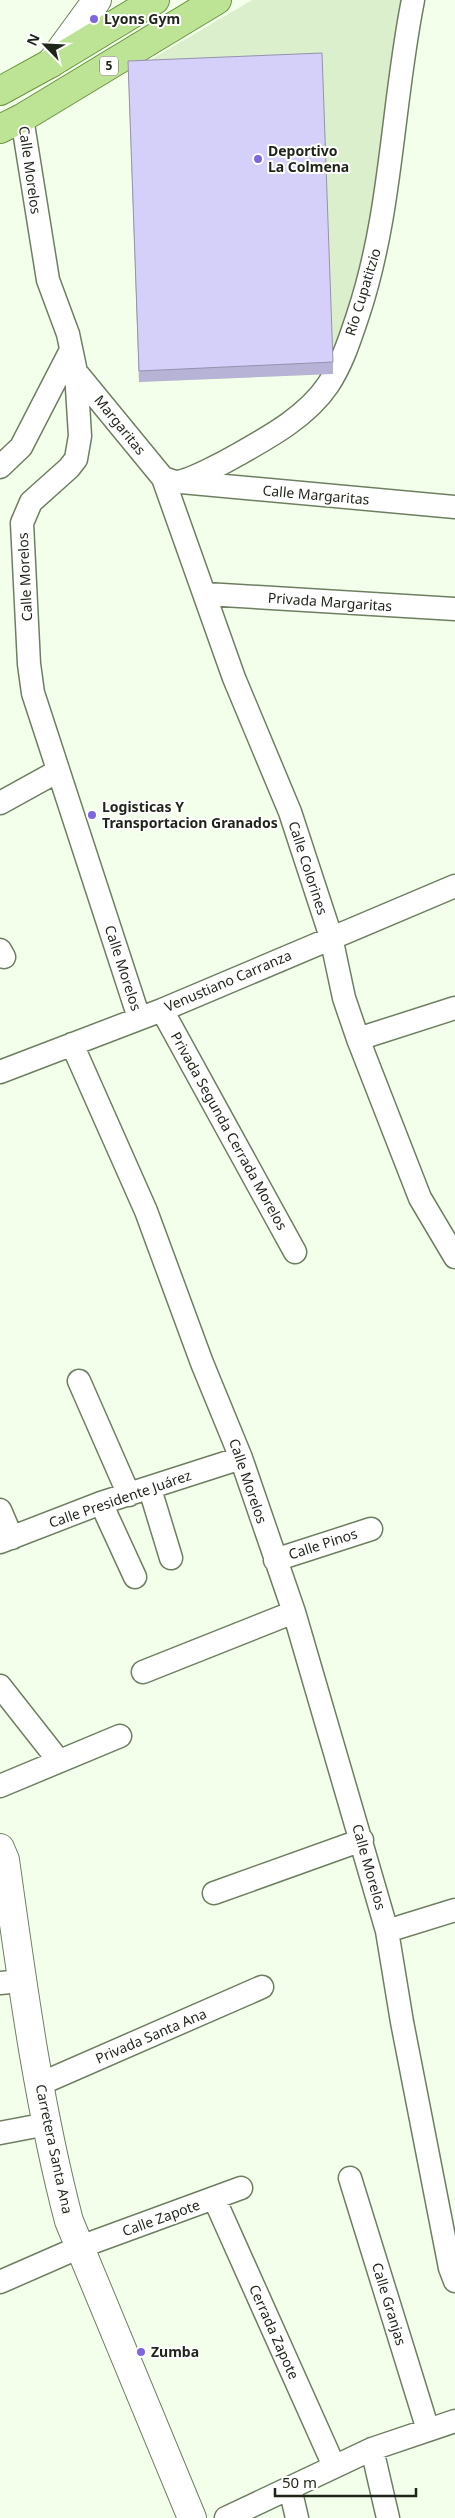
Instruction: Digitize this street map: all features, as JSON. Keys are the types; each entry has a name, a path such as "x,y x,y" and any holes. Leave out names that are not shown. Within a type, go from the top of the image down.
{"main road":[{"path":"51,64 97,0"},
{"name":"5","path":"0,91 51,64 155,0"},
{"name":"5","path":"11,123 217,0"},
{"name":"Carretera Santa Ana","path":"2,1856 11,1982 40,2084 56,2173 69,2221 192,2518"}],"street":[{"name":"Río Cupatitzio","path":"170,480 222,463 280,430 328,385 340,362 364,296 379,240 400,73 413,0"},
{"name":"Calle Morelos","path":"11,123 48,280 68,334 76,372 80,436 76,459 69,468 31,502 22,523 29,664 33,693 139,1018"},
{"path":"0,467 20,446 71,350"},
{"name":"Margaritas","path":"76,372 170,480"},
{"name":"Calle Margaritas","path":"170,480 455,507"},
{"name":"Calle Colorines","path":"170,480 234,678 290,812 331,937 344,998 358,1039 420,1198 455,1257"},
{"name":"Privada Margaritas","path":"206,594 455,609"},
{"path":"0,803 58,771"},
{"name":"Venustiano Carranza","path":"0,1072 162,1010 455,886"},
{"path":"358,1039 455,1008"},
{"name":"Privada Segunda Cerrada Morelos","path":"162,1010 295,1252"},
{"name":"Calle Morelos","path":"72,1044 146,1211 241,1458 294,1612 387,1931 402,2022 453,2272"},
{"path":"79,1382 140,1492 171,1558"},
{"name":"Calle Presidente Juárez","path":"6,1540 101,1503 241,1458"},
{"path":"101,1503 135,1577"},
{"path":"0,1510 6,1540"},
{"name":"Calle Pinos","path":"275,1560 372,1529"},
{"path":"143,1672 294,1612"},
{"path":"0,1686 59,1761"},
{"path":"0,1786 120,1736"},
{"path":"214,1893 362,1840"},
{"path":"387,1931 455,1910"},
{"name":"Privada Santa Ana","path":"40,2084 262,1987"},
{"path":"0,2134 47,2124"},
{"name":"Calle Granjas","path":"350,2178 428,2430"},
{"name":"Calle Zapote","path":"0,2282 80,2247 241,2188"},
{"name":"Cerrada Zapote","path":"214,2198 334,2466"},
{"path":"226,2518 372,2449 455,2421"},
{"path":"372,2449 388,2518"},
{"path":"290,2488 297,2518"}],"green space":[{"name":"Deportivo La Colmena","path":"252,0 406,0 375,245 333,374 139,382 128,73"}],"building":[{"name":"Deportivo La Colmena","path":"322,53 333,362 139,371 128,61"}],"place":[{"name":"Lyons Gym","path":"94,19"},
{"name":"Deportivo La Colmena","path":"258,159"},
{"name":"Logisticas Y Transportacion Granados","path":"92,815"},
{"name":"Zumba","path":"141,2352"}]}
